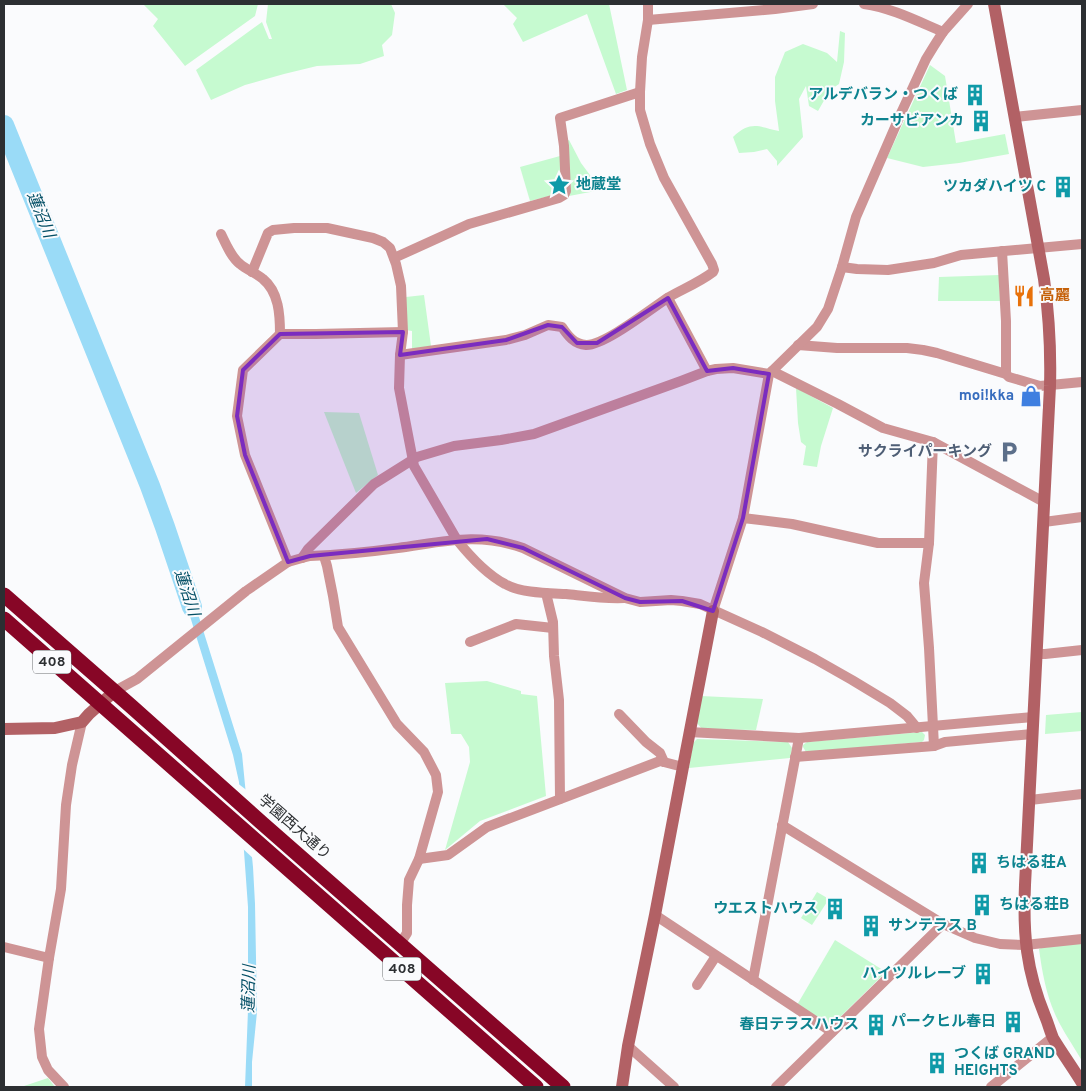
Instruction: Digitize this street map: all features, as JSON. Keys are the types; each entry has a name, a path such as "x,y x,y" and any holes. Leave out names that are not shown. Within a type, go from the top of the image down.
{"highway":[{"name":"学園西大通り","path":"4,595 563,1087"},
{"name":"408","path":"4,619 536,1087"}],"street":[{"path":"400,355 506,340 525,335 548,324 562,327 570,338 577,343 586,345 596,343 620,330 714,270 668,187 650,144 640,110 642,57 648,20 648,4"},
{"path":"648,20 813,4"},
{"path":"864,4 874,5 902,14 943,32"},
{"path":"622,1087 628,1046 713,611 743,518 770,372 817,328 828,309 856,217 902,111 926,59 943,32 968,4"},
{"path":"994,4 1048,307 1051,349 1024,908 1025,945 1032,980 1053,1037 1082,1080"},
{"path":"394,258 469,224 564,195 566,191 564,146 560,118 640,92"},
{"path":"1015,117 1082,110"},
{"path":"252,272 268,234 273,230 327,228 373,238 383,242 390,248 401,286 403,332 399,388 412,460 457,540 488,572 513,588 612,599 625,598"},
{"path":"221,234 240,264 264,280 272,288 280,318 280,334"},
{"path":"842,267 888,270 934,263 961,256 1082,244"},
{"path":"1002,251 1006,320 1006,374"},
{"path":"668,298 707,371"},
{"path":"288,562 245,455 237,416 243,370 280,334 403,332"},
{"path":"798,346 907,348 937,353 1040,386 1082,382"},
{"path":"302,558 308,549 374,484 417,457 454,446 534,434 716,369 733,368 770,372 838,404 883,428 934,442 1044,502"},
{"path":"934,442 929,543 924,584 934,746"},
{"path":"1044,522 1082,517"},
{"path":"743,518 792,524 878,543 929,543"},
{"path":"64,1087 48,1070 42,1057 39,1029 61,889 66,805 72,765 82,722 115,691 137,679 246,591 288,562 302,558 457,540 487,539 508,543 523,548 625,598 640,602 671,600 700,604 780,641 852,680 890,703 907,716 917,728"},
{"path":"324,556 334,596 338,626 397,724 424,752 436,775 438,792 419,858 410,880 407,905 407,933 400,944"},
{"path":"546,593 553,622 554,656 559,700 560,799"},
{"path":"470,642 516,624 553,628"},
{"path":"1036,654 1082,650"},
{"path":"619,714 646,742 660,753 664,762"},
{"path":"689,732 799,738 1033,717"},
{"path":"4,729 55,728 82,722"},
{"path":"795,757 934,746 945,742 1032,734"},
{"path":"753,980 799,738"},
{"path":"419,858 448,855 487,827 660,761 683,766"},
{"path":"1030,800 1082,794"},
{"path":"782,825 943,924 975,938 988,942 1012,945 1082,938"},
{"path":"655,915 832,1032"},
{"path":"776,1087 943,924"},
{"path":"4,947 49,958"},
{"path":"696,985 716,956"},
{"path":"991,1087 1053,1037"},
{"path":"628,1046 674,1087"}],"highlighted area":[{"path":"668,298 707,371 733,368 769,374 743,518 713,611 682,601 640,602 625,598 523,548 487,539 310,556 288,562 245,455 237,416 243,370 280,334 403,332 400,355 506,340 548,325 562,327 577,343 597,343"}],"green space":[{"path":"258,4 255,16 185,66 153,26 158,19 144,5"},
{"path":"268,4 391,4 395,13 392,35 382,45 384,56 360,64 317,66 284,74 245,85 211,100 196,70 262,22 269,39 272,39 266,22"},
{"path":"503,4 609,4 627,90 616,94 587,14 523,42 513,24 517,18"},
{"path":"840,31 845,33 844,62 839,84 830,90 818,111 809,106 806,86 799,99 803,137 777,166 777,161 767,149 739,153 733,137 745,128 755,126 779,131 775,101 775,77 785,52 803,44 827,53 837,62"},
{"path":"930,65 945,76 956,143 1005,134 1009,154 923,167 887,158"},
{"path":"569,140 581,163 601,190 569,196 571,186 566,141"},
{"path":"560,156 562,191 530,201 520,167"},
{"path":"999,275 1000,301 938,301 939,277"},
{"path":"424,295 431,346 412,349 412,331 406,330 406,297"},
{"path":"796,388 833,408 821,446 817,467 803,465 806,446 801,442"},
{"path":"324,412 359,413 378,475 356,493"},
{"path":"487,681 521,691 521,694 537,696 546,796 480,821 445,850 470,762 469,747 461,734 451,734 445,683"},
{"path":"701,696 763,699 756,730 702,729 697,723"},
{"path":"1082,712 1082,731 1045,734 1046,715"},
{"path":"922,732 925,735 922,742 806,752 803,747 807,742"},
{"path":"697,739 788,742 792,748 790,758 689,768 693,743"},
{"path":"817,892 829,899 812,925 801,918"},
{"path":"835,940 886,972 834,1023 826,1023 797,1005"},
{"path":"1082,943 1082,1061 1061,1026 1052,1006 1039,949"},
{"path":"48,1078 55,1087 21,1087"}],"water":[{"path":"188,582 242,754 255,904 257,1012 252,1062 252,1087 245,1087 248,1010 248,907 239,782 233,755 180,584"}],"pier":[{"path":"236,782 249,792 255,860 241,847"}],"waterway":[{"name":"蓮沼川","path":"4,125 150,486 192,607"}],"place":[{"name":"アルデバラン・つくば","path":"975,95"},
{"name":"カーサビアンカ","path":"981,121"},
{"name":"地蔵堂","path":"559,185"},
{"name":"ツカダハイツ C","path":"1063,187"},
{"name":"高麗","path":"1024,296"},
{"name":"moi!kka","path":"1031,396"},
{"name":"サクライパーキング","path":"1009,452"},
{"name":"ちはる荘A","path":"979,863"},
{"name":"ちはる荘B","path":"982,905"},
{"name":"ウエストハウス","path":"835,909"},
{"name":"サンテラス B","path":"871,926"},
{"name":"ハイツルレーブ","path":"983,974"},
{"name":"パークヒル春日","path":"1013,1022"},
{"name":"春日テラスハウス","path":"876,1025"},
{"name":"つくば GRAND HEIGHTS","path":"937,1063"}]}
